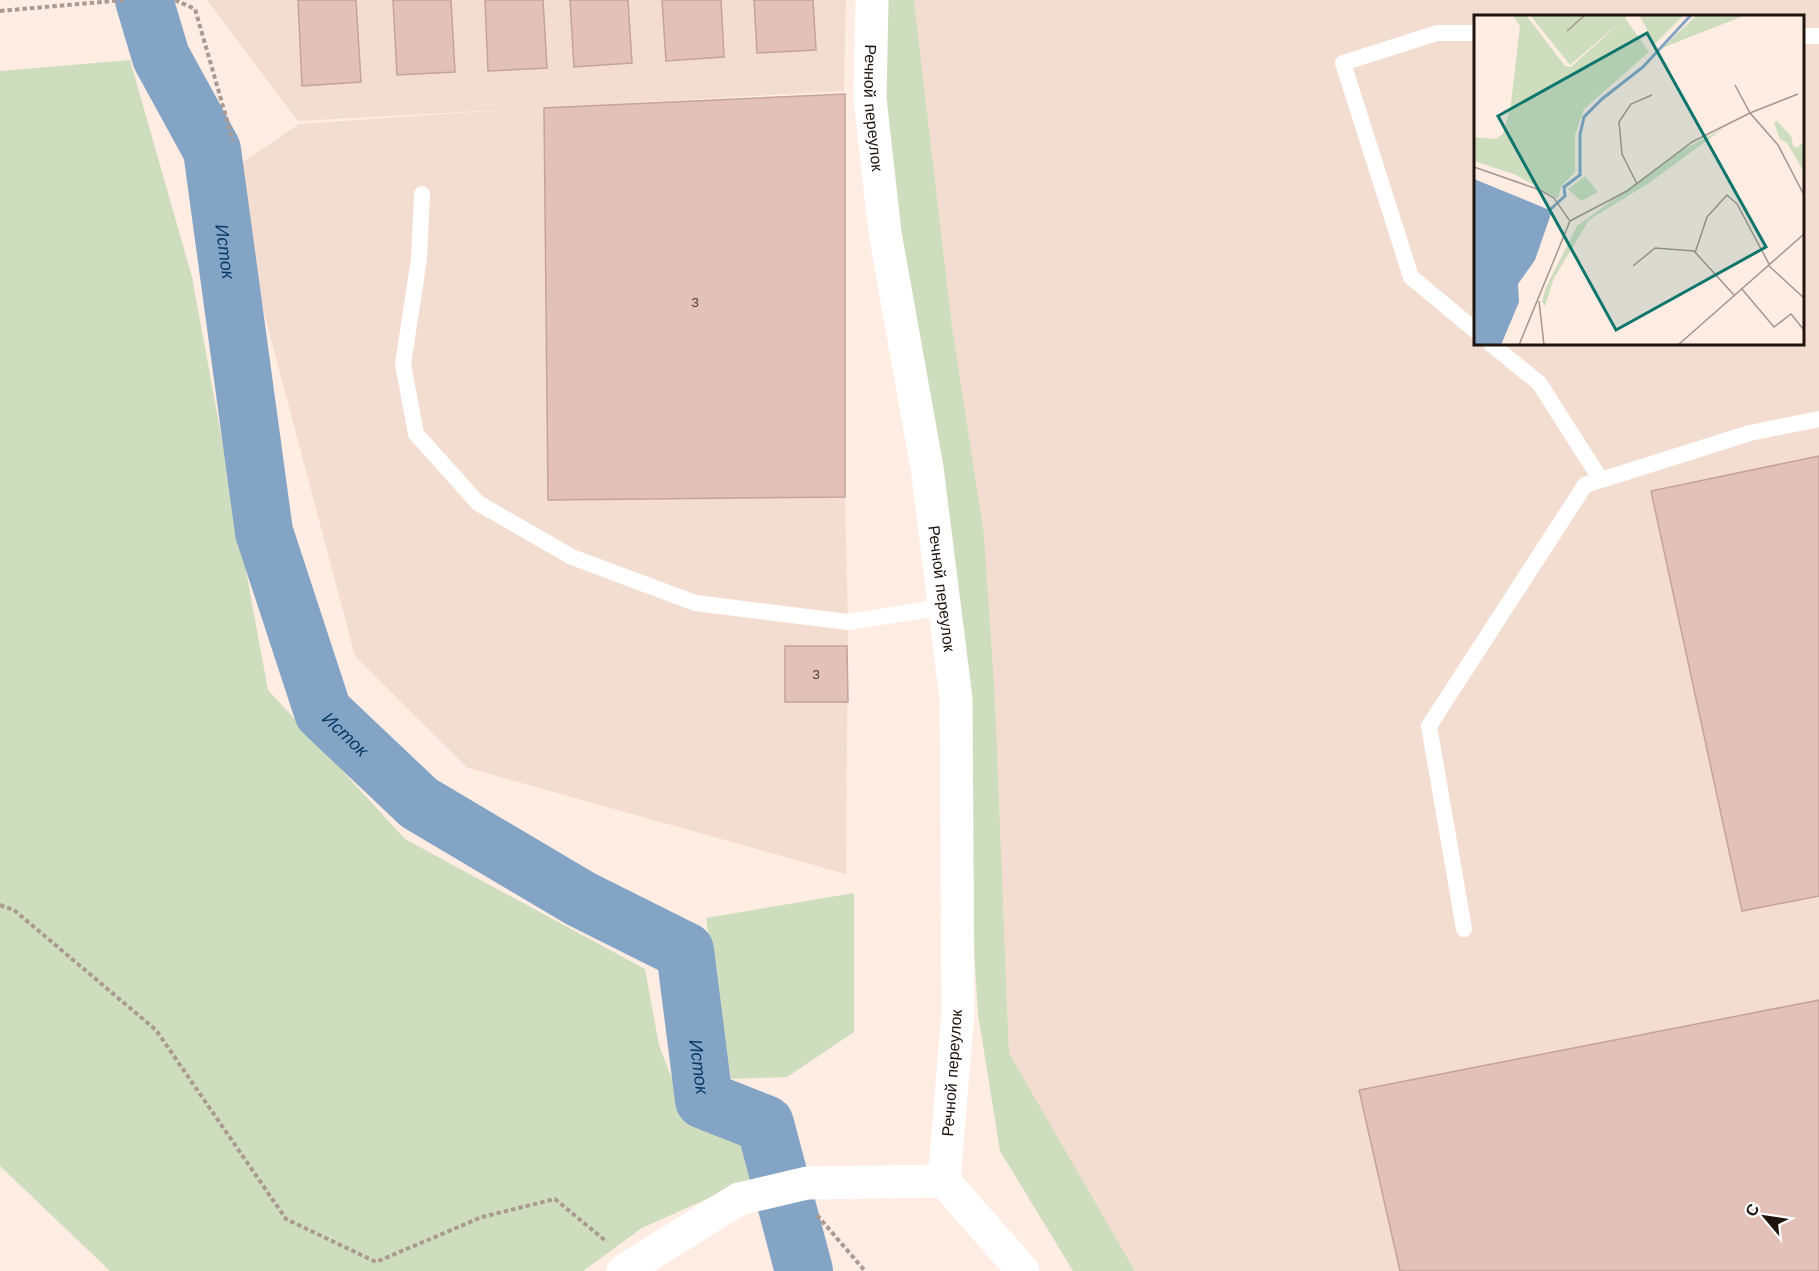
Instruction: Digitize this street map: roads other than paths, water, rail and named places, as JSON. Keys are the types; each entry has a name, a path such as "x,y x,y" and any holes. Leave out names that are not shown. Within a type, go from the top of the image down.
{"street":[{"name":"Речной переулок","path":"872,0 870,99 883,210 927,468 956,699 958,1012 944,1181"},
{"path":"628,1267 739,1199 807,1183 944,1181 1023,1271"}],"lane":[{"path":"1474,33 1437,33 1343,63 1411,277 1474,329"},
{"path":"422,194 419,259 403,364 405,376 416,434 478,503 572,557 695,603 848,622 944,607"},
{"path":"1492,345 1539,383 1601,480"},
{"path":"1464,929 1429,726 1585,485 1750,433 1819,419"}],"waterway":[{"name":"Исток","path":"144,0 161,57 212,150 264,532 323,712 419,803 581,899 685,951 704,1100 765,1124 804,1271"}]}
